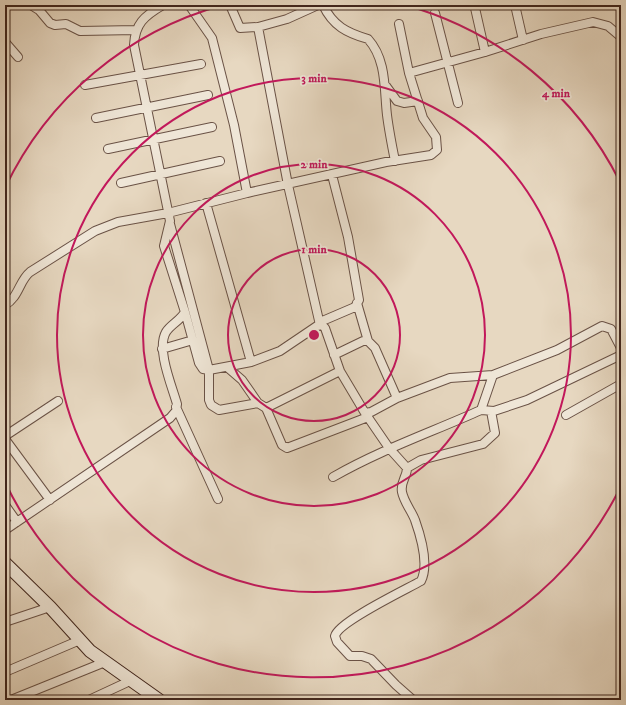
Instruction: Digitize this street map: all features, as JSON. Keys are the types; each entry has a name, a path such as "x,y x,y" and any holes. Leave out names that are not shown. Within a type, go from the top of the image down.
{"main road":[{"path":"5,563 50,607 90,651 159,700"}],"street":[{"path":"32,5 39,10 50,23 55,25 66,24 80,31 136,30"},
{"path":"163,5 141,21 136,30 134,45 170,223 209,370 209,400 217,409 258,403"},
{"path":"189,5 212,38 234,125 247,193"},
{"path":"230,5 240,28 258,27 287,19 318,5"},
{"path":"323,5 326,12 340,28 350,34 368,39 381,65 385,84 387,114 395,161"},
{"path":"472,5 475,8 485,52"},
{"path":"514,5 523,40"},
{"path":"435,13 458,103"},
{"path":"409,73 448,63 523,40 593,22 608,26 621,37"},
{"path":"5,305 15,297 24,279 30,272 95,231 118,222 168,213 247,193 395,161 431,155 437,150 436,137 423,118 409,73 399,24"},
{"path":"258,27 288,185 320,324 325,328 340,371 366,415 389,448 407,468"},
{"path":"5,42 18,57"},
{"path":"85,85 201,64"},
{"path":"385,84 397,101 404,103 418,101"},
{"path":"96,118 208,96"},
{"path":"108,149 212,126"},
{"path":"121,183 220,161"},
{"path":"170,223 164,246 200,366 203,369 209,370 251,362 280,351 320,324 355,307 357,303 359,295 355,273 332,175"},
{"path":"206,203 251,362"},
{"path":"357,303 368,341 375,348 397,398"},
{"path":"185,312 180,320 165,333 162,349 176,407 218,499"},
{"path":"227,367 242,380 258,403 266,408 282,445 287,448 366,415 397,398 450,378 493,375 557,350 602,326 611,329 621,348"},
{"path":"162,349 193,340"},
{"path":"334,355 363,341 368,341"},
{"path":"333,477 359,462 389,448 417,438 481,410 491,411 527,400 621,355"},
{"path":"266,408 340,371"},
{"path":"481,410 493,375"},
{"path":"566,415 621,384"},
{"path":"50,500 5,437 58,401"},
{"path":"5,530 170,418 176,411 176,407"},
{"path":"413,700 371,659 362,656 350,656 337,642 335,636 338,629 350,621 421,581 424,574 422,552 414,520 402,493 401,482 407,468 421,460 483,444 488,441 496,434 491,411"},
{"path":"5,505 17,522"},
{"path":"5,622 50,607"},
{"path":"5,672 80,640"},
{"path":"11,700 105,662"},
{"path":"89,700 132,680"}]}
